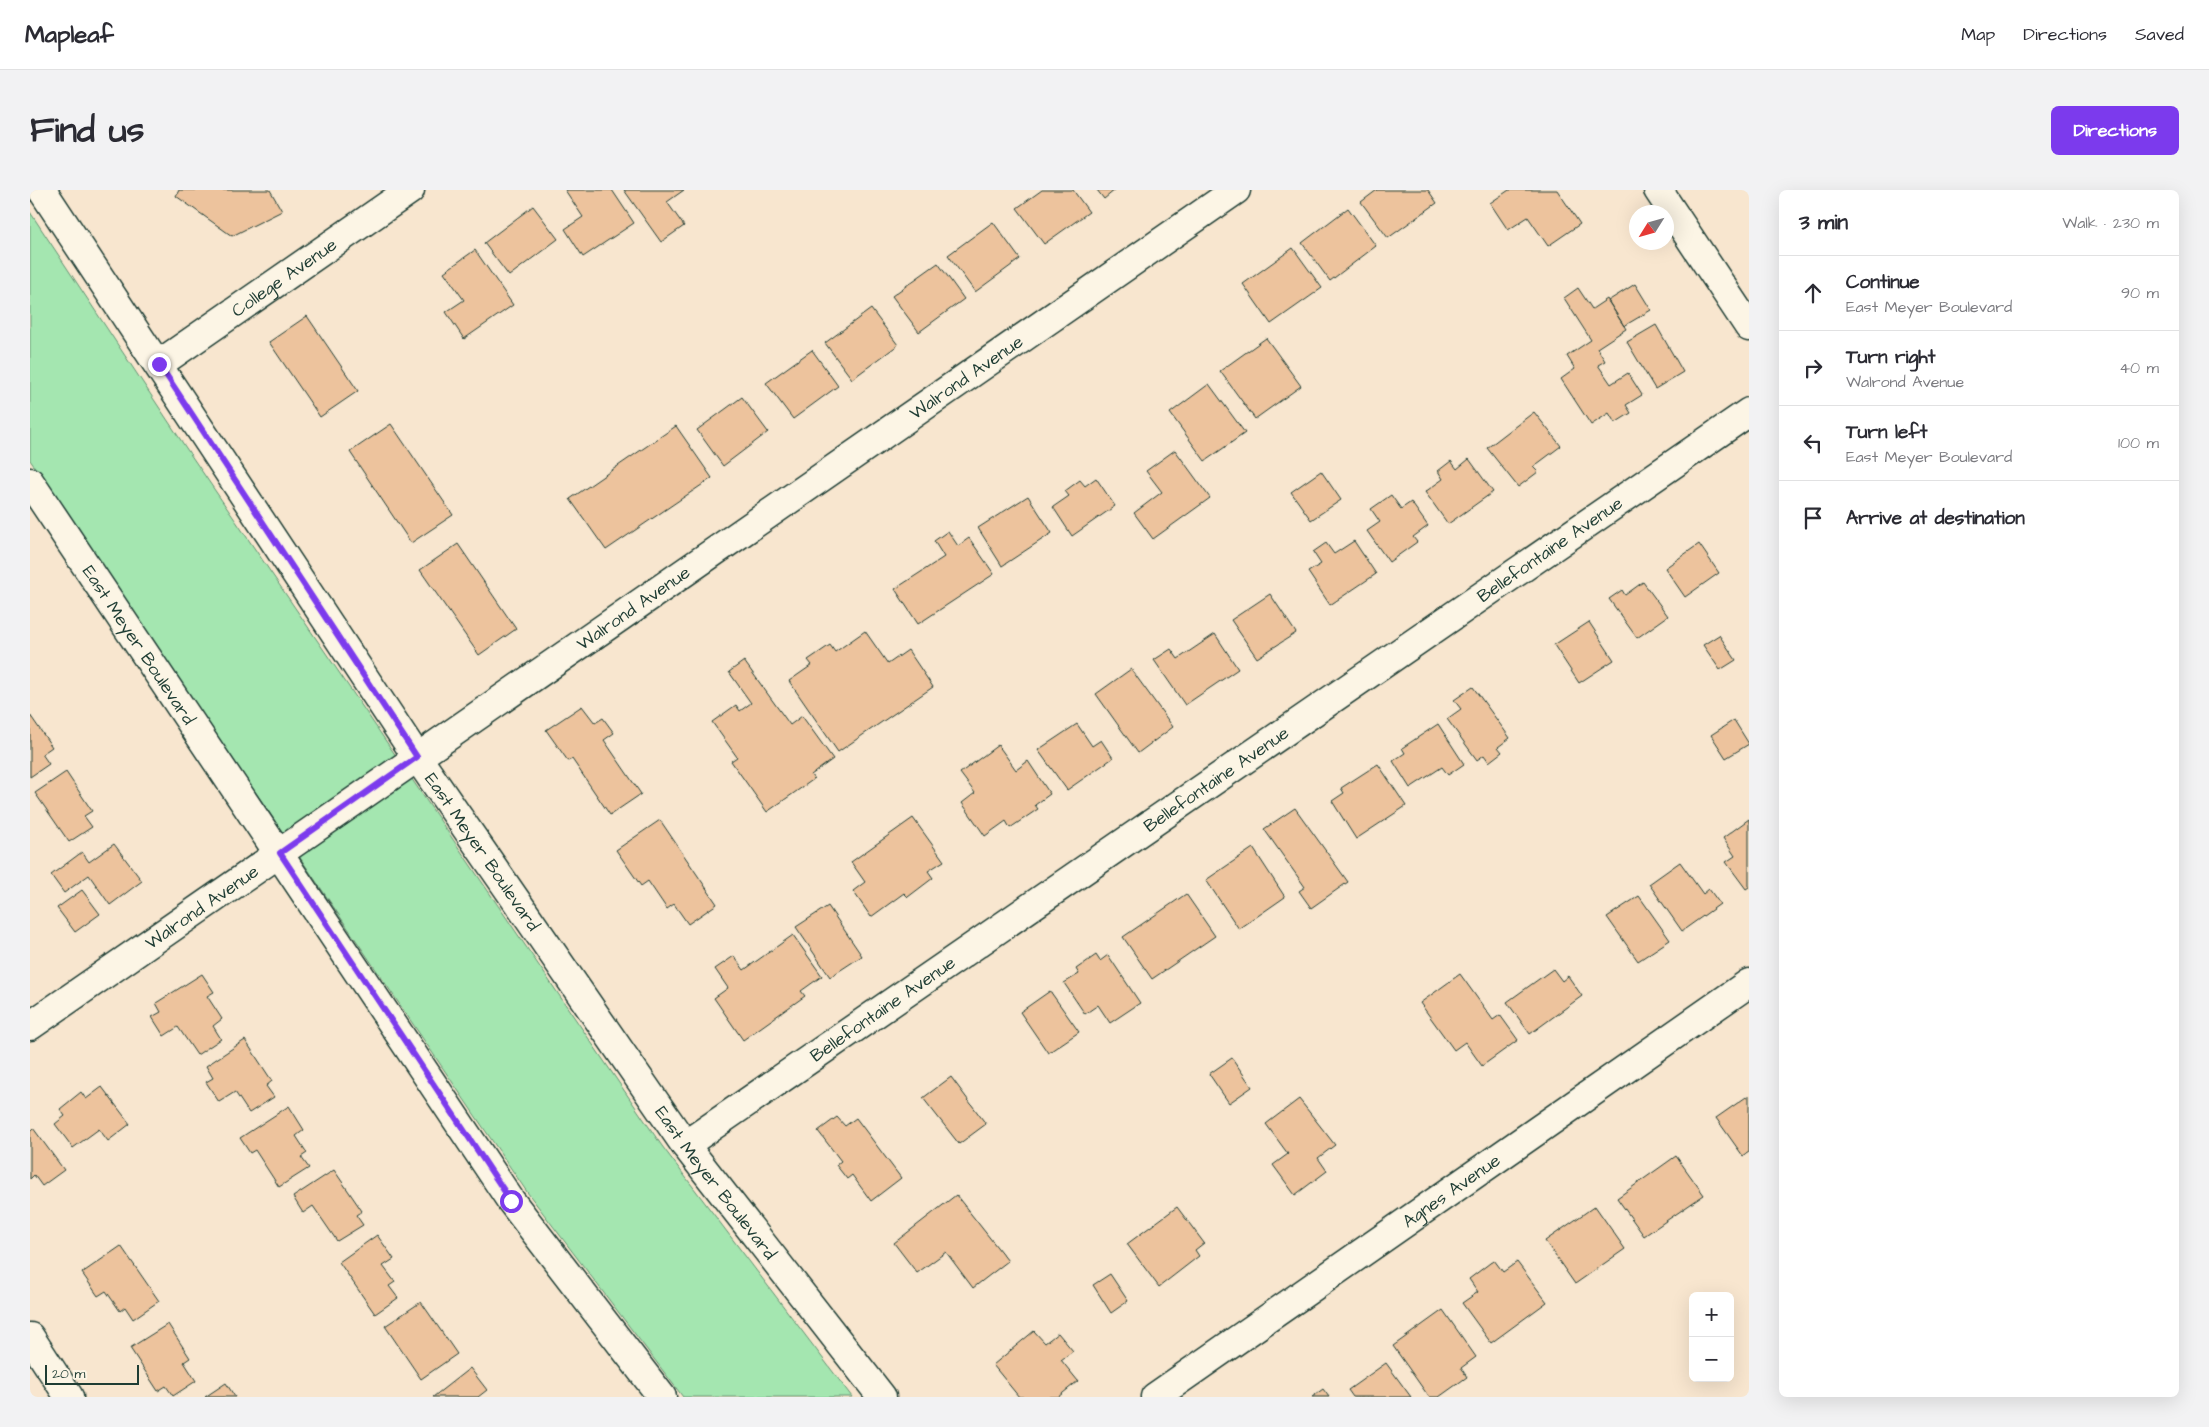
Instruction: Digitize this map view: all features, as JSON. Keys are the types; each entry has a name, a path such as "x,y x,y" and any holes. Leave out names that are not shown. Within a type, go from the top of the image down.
{"street":[{"name":"East Meyer Boulevard","path":"42,190 159,364 417,757 685,1146 882,1397"},
{"name":"College Avenue","path":"159,364 410,190"},
{"name":"Walrond Avenue","path":"30,1026 1236,190"},
{"path":"1658,190 1749,327"},
{"name":"Bellefontaine Avenue","path":"685,1146 1749,412"},
{"name":"East Meyer Boulevard","path":"30,482 280,853 511,1201 662,1397"},
{"name":"Agnes Avenue","path":"1155,1397 1749,983"},
{"path":"30,1337 69,1397"}],"green space":[{"path":"30,212 186,448 662,1146 852,1397 683,1397 527,1192 30,460"}],"building":[{"path":"179,190 270,190 282,211 232,236 176,196"},
{"path":"565,190 612,190 634,223 583,257 565,229 583,217"},
{"path":"624,190 684,190 667,202 684,226 661,242"},
{"path":"1042,190 1073,190 1089,212 1044,244 1017,208"},
{"path":"1097,190 1115,190 1104,199"},
{"path":"1377,190 1428,190 1437,203 1388,238 1361,202"},
{"path":"1509,190 1557,190 1580,224 1548,246 1528,217 1508,230 1490,203"},
{"path":"533,206 558,239 509,276 484,243"},
{"path":"1348,208 1376,246 1330,281 1302,243"},
{"path":"993,222 1020,259 975,292 948,255"},
{"path":"1293,248 1322,288 1271,324 1243,284"},
{"path":"475,250 513,305 464,339 446,312 464,300 444,272"},
{"path":"938,263 964,299 919,332 892,296"},
{"path":"1635,284 1651,310 1624,326 1608,301"},
{"path":"1578,288 1592,309 1607,299 1626,329 1597,348 1605,361 1598,365 1611,384 1628,373 1642,395 1626,405 1631,413 1615,423 1609,413 1591,425 1561,379 1575,369 1567,356 1591,340 1564,298"},
{"path":"871,309 898,345 852,379 825,343"},
{"path":"307,316 358,391 320,417 269,342"},
{"path":"1656,325 1683,372 1655,389 1627,342"},
{"path":"1266,338 1301,386 1255,419 1220,371"},
{"path":"812,350 838,386 793,419 766,383"},
{"path":"1209,384 1245,433 1205,461 1170,413"},
{"path":"742,397 768,432 723,466 697,430"},
{"path":"1534,412 1561,446 1533,467 1538,472 1518,487 1487,448"},
{"path":"391,424 453,515 411,543 350,452"},
{"path":"676,426 712,478 606,550 570,499"},
{"path":"1175,450 1210,498 1153,539 1134,513 1162,492 1146,471"},
{"path":"1469,459 1493,492 1448,524 1425,492 1443,479 1438,471 1451,461 1457,469"},
{"path":"1321,471 1341,500 1311,520 1291,492"},
{"path":"1096,478 1115,506 1072,536 1053,507 1069,496 1065,491 1080,480 1085,486"},
{"path":"1391,495 1401,509 1411,502 1428,526 1413,537 1417,542 1389,562 1367,531 1380,522 1371,509"},
{"path":"1028,496 1052,533 1002,566 978,528"},
{"path":"948,531 958,546 969,538 994,574 918,624 895,589 944,557 934,541"},
{"path":"1354,541 1376,574 1330,605 1308,572 1321,564 1313,552 1326,543 1334,554"},
{"path":"458,544 516,629 479,655 420,570"},
{"path":"1699,544 1719,573 1685,597 1665,568"},
{"path":"1643,582 1668,616 1637,638 1609,599 1622,590 1625,595"},
{"path":"1270,594 1296,633 1257,658 1231,620"},
{"path":"1589,622 1614,660 1579,683 1554,645"},
{"path":"865,631 888,664 908,650 933,687 838,752 789,681 812,665 808,660 830,645 835,652"},
{"path":"1215,634 1238,669 1185,705 1154,660 1171,649 1178,659"},
{"path":"1719,635 1736,660 1720,670 1703,645"},
{"path":"744,661 790,725 802,716 833,759 811,775 814,779 767,812 731,761 737,757 712,722 736,705 740,711 751,703 729,672"},
{"path":"1131,669 1173,727 1138,753 1096,694"},
{"path":"1473,687 1510,738 1498,747 1502,752 1489,762 1484,755 1477,760 1447,719 1461,709 1454,700"},
{"path":"582,706 595,723 603,718 614,733 604,740 641,794 610,815 572,759 568,761 546,730"},
{"path":"30,715 52,747 42,754 49,764 30,777"},
{"path":"1734,720 1749,744 1726,758 1711,735"},
{"path":"1077,724 1092,746 1101,740 1113,758 1067,790 1038,750"},
{"path":"1438,724 1464,764 1448,775 1442,767 1410,788 1393,761 1405,753 1402,748"},
{"path":"998,745 1016,770 1028,761 1050,794 1035,805 1038,809 1010,828 1006,821 985,836 962,803 975,793 960,773"},
{"path":"1378,764 1406,806 1356,839 1332,801 1344,793 1341,788"},
{"path":"66,772 92,811 84,816 92,827 69,842 35,793"},
{"path":"1295,808 1348,882 1311,908 1299,891 1305,887 1264,829"},
{"path":"913,818 944,861 928,871 933,878 908,897 904,893 871,917 853,891 865,882 851,862"},
{"path":"1749,819 1749,887 1746,889 1726,862 1735,856 1723,838"},
{"path":"660,820 717,904 688,924 674,904 667,909 648,881 641,886 616,850"},
{"path":"114,844 142,881 110,905 89,875 64,893 51,875 82,852 89,862"},
{"path":"1253,848 1285,897 1239,929 1206,880"},
{"path":"1680,862 1703,894 1709,889 1720,904 1682,931 1649,884"},
{"path":"82,890 100,914 75,932 57,908"},
{"path":"1186,894 1215,936 1152,979 1123,937"},
{"path":"1639,896 1670,940 1638,961 1607,917"},
{"path":"828,906 862,956 830,977 796,927"},
{"path":"793,935 822,976 801,991 805,996 743,1040 714,998 728,988 715,969 734,956 744,970"},
{"path":"1096,955 1100,961 1108,955 1140,1003 1110,1023 1098,1005 1085,1014 1064,983 1079,974 1076,969"},
{"path":"1553,969 1562,981 1568,976 1582,996 1530,1034 1507,1002"},
{"path":"202,974 214,992 207,996 222,1019 213,1026 221,1039 197,1055 178,1027 164,1036 152,1017 161,1012 156,1003"},
{"path":"1460,974 1493,1020 1500,1015 1518,1040 1482,1066 1465,1042 1454,1050 1420,1003"},
{"path":"1050,991 1079,1032 1048,1053 1020,1012"},
{"path":"245,1040 272,1081 266,1086 274,1097 249,1113 235,1092 219,1102 206,1082 213,1078 206,1066"},
{"path":"1232,1058 1252,1087 1229,1103 1209,1074"},
{"path":"951,1077 986,1124 959,1144 923,1098"},
{"path":"102,1087 130,1124 108,1141 99,1129 73,1148 55,1124 65,1116 60,1109 81,1092 86,1099"},
{"path":"1749,1095 1749,1152 1743,1156 1716,1118"},
{"path":"1299,1099 1335,1145 1318,1158 1327,1171 1295,1195 1273,1165 1288,1154 1266,1124"},
{"path":"289,1106 304,1130 296,1136 307,1153 301,1157 309,1168 279,1187 255,1150 250,1153 240,1138"},
{"path":"837,1117 845,1126 856,1118 901,1178 871,1201 852,1175 847,1179 836,1165 841,1161 818,1131"},
{"path":"33,1128 64,1170 42,1186 34,1175 30,1179 30,1131"},
{"path":"1676,1156 1704,1195 1644,1236 1617,1198"},
{"path":"334,1170 362,1211 356,1215 363,1225 337,1241 313,1206 303,1213 293,1197"},
{"path":"956,1195 1008,1261 973,1288 946,1252 917,1273 894,1243"},
{"path":"1595,1206 1625,1249 1575,1284 1545,1241"},
{"path":"1177,1207 1204,1243 1195,1250 1199,1256 1159,1287 1127,1244"},
{"path":"377,1235 394,1259 383,1266 395,1282 389,1286 398,1298 375,1314 339,1262"},
{"path":"121,1246 159,1301 133,1319 125,1307 120,1311 106,1291 98,1296 82,1273"},
{"path":"1494,1260 1503,1272 1517,1262 1547,1302 1491,1343 1462,1303 1478,1292 1469,1279"},
{"path":"1110,1274 1128,1301 1111,1313 1093,1285"},
{"path":"421,1302 457,1354 421,1379 385,1326"},
{"path":"1443,1310 1476,1357 1461,1368 1467,1377 1439,1397 1429,1397 1393,1346"},
{"path":"168,1324 190,1358 184,1362 196,1381 173,1396 166,1386 158,1391 130,1348"},
{"path":"1034,1331 1045,1343 1058,1333 1073,1351 1061,1360 1078,1381 1058,1397 1019,1397 993,1365"},
{"path":"1386,1363 1411,1397 1353,1397 1348,1390"},
{"path":"470,1368 487,1390 478,1397 433,1397"},
{"path":"226,1383 235,1397 205,1397"},
{"path":"1323,1389 1329,1397 1312,1397"}],"route":[{"path":"159,364 417,757 280,853 511,1201"}]}
